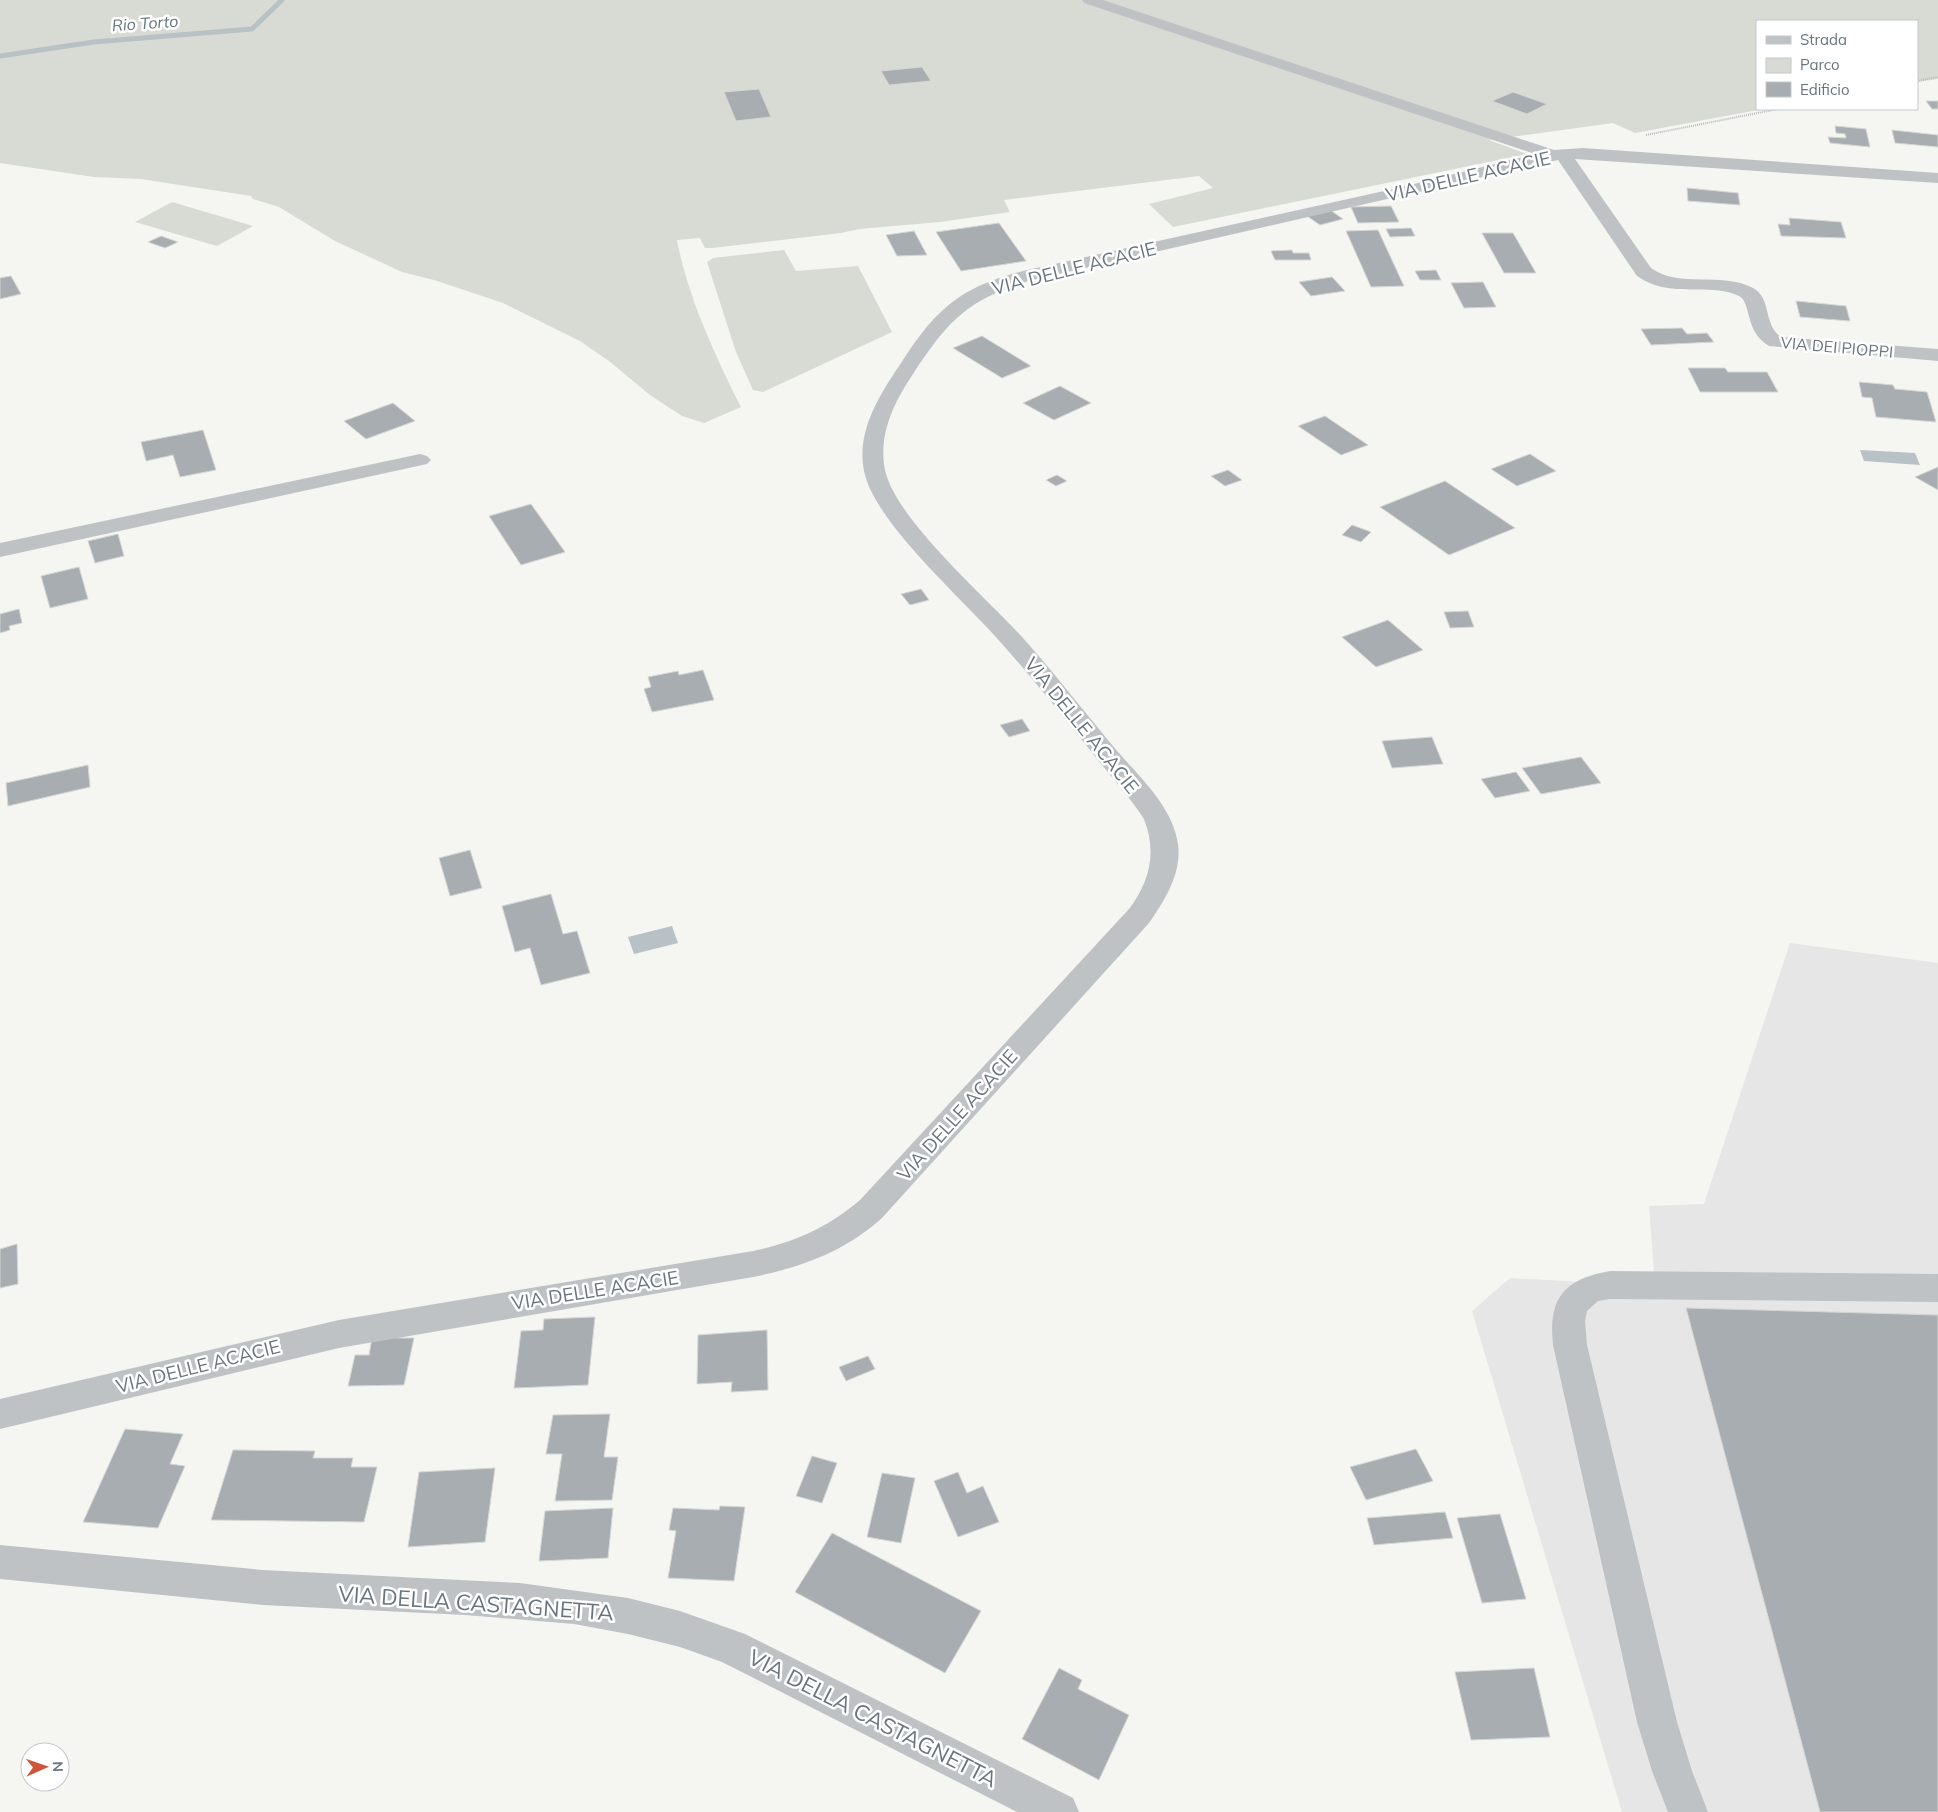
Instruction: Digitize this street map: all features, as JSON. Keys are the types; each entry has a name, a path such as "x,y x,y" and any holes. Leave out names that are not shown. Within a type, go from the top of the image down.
{"street":[{"path":"1089,0 1558,155"},
{"name":"VIA DELLE ACACIE","path":"0,1414 339,1334 778,1258 816,1248 852,1227 878,1202 1139,916 1157,890 1165,862 1163,832 1152,810 1014,642 940,564 894,508 882,489 874,466 876,434 880,415 894,387 943,317 963,301 1000,284 1030,276 1558,155 1590,154 1938,178"},
{"name":"VIA DEI PIOPPI","path":"1558,155 1644,272 1652,278 1728,287 1746,292 1753,299 1761,331 1766,337 1776,342 1938,355"},
{"path":"0,550 420,460"},
{"path":"1688,1812 1672,1771 1652,1702 1570,1345 1568,1324 1570,1308 1575,1299 1596,1287 1626,1284 1938,1288"},
{"name":"VIA DELLA CASTAGNETTA","path":"0,1562 298,1590 561,1605 645,1618 695,1633 732,1647 1059,1812"}],"path":[{"path":"1918,81 1938,77"},
{"path":"1637,137 1773,110"}],"shaded area":[{"path":"1860,450 1915,453 1920,465 1864,461"},
{"path":"672,926 678,943 634,954 628,937"},
{"path":"1790,943 1938,963 1938,1812 1622,1812 1472,1311 1510,1278 1655,1286 1649,1206 1704,1204"}],"green space":[{"path":"0,0 1938,0 1938,79 1918,82 1918,20 1756,20 1756,110 1758,110 1635,133 1613,123 1489,140 1527,154 1173,227 1149,204 1213,188 1199,176 1004,200 1010,212 940,222 859,229 841,233 712,248 705,248 700,238 677,240 688,283 703,326 741,407 704,423 682,416 650,395 609,361 580,341 503,303 434,280 402,272 335,241 279,207 253,199 251,196 141,179 94,177 0,163"},
{"path":"172,202 253,226 217,246 135,222"},
{"path":"784,250 796,271 858,266 892,332 763,392 753,390 736,352 707,262 713,258"}],"building":[{"path":"922,67 931,81 889,85 881,71"},
{"path":"759,89 771,117 736,121 724,92"},
{"path":"1513,92 1547,104 1527,114 1492,101"},
{"path":"1926,101 1938,101 1938,109 1932,109"},
{"path":"1835,126 1866,129 1870,147 1830,143 1828,137 1846,138 1845,134 1836,133"},
{"path":"1892,130 1938,135 1938,147 1895,143"},
{"path":"1687,188 1738,193 1740,205 1688,201"},
{"path":"1391,206 1399,222 1358,223 1351,207"},
{"path":"1330,210 1343,219 1320,225 1307,216"},
{"path":"1789,218 1841,222 1846,238 1781,236 1778,224 1790,225"},
{"path":"999,223 1026,261 961,271 936,232"},
{"path":"1411,228 1415,236 1390,237 1386,229"},
{"path":"1378,230 1404,286 1371,287 1346,231"},
{"path":"914,231 927,255 897,256 886,235"},
{"path":"1482,233 1513,233 1536,273 1504,273"},
{"path":"161,236 178,242 165,248 148,242"},
{"path":"1292,250 1293,253 1309,253 1311,260 1275,260 1271,251"},
{"path":"1436,270 1441,280 1420,280 1415,271"},
{"path":"11,276 21,294 0,299 0,278"},
{"path":"1332,277 1345,291 1311,296 1299,282"},
{"path":"1483,282 1496,307 1464,308 1451,283"},
{"path":"1796,301 1846,306 1850,321 1800,317"},
{"path":"1682,328 1687,334 1707,333 1714,342 1651,345 1641,329"},
{"path":"982,336 1031,366 1002,378 953,348"},
{"path":"1688,368 1725,368 1728,372 1767,372 1778,392 1700,392"},
{"path":"1859,382 1893,385 1895,389 1927,392 1936,422 1876,417 1872,398 1862,397"},
{"path":"1060,386 1091,403 1054,420 1023,403"},
{"path":"393,403 415,421 366,439 344,421"},
{"path":"1325,416 1368,445 1341,455 1298,426"},
{"path":"203,430 216,470 180,477 173,455 146,461 141,442"},
{"path":"1530,454 1556,471 1517,486 1491,469"},
{"path":"1938,467 1938,490 1915,477"},
{"path":"1228,470 1242,480 1225,486 1211,476"},
{"path":"1057,475 1067,481 1056,486 1046,480"},
{"path":"1445,481 1515,528 1449,555 1380,507"},
{"path":"531,504 565,552 521,565 489,516"},
{"path":"1352,525 1371,532 1361,542 1342,535"},
{"path":"118,534 124,556 95,563 88,541"},
{"path":"79,567 88,599 50,608 41,576"},
{"path":"921,589 929,600 910,605 901,594"},
{"path":"19,609 22,623 9,626 10,630 0,633 0,614"},
{"path":"1468,611 1474,627 1450,628 1444,612"},
{"path":"1388,620 1423,650 1376,667 1342,637"},
{"path":"703,670 714,700 652,712 644,689 651,687 648,677 678,671 679,675"},
{"path":"1022,719 1030,731 1009,737 1000,725"},
{"path":"1432,737 1443,764 1392,768 1382,741"},
{"path":"1581,757 1601,783 1541,794 1522,768"},
{"path":"88,765 90,787 8,806 6,783"},
{"path":"1516,772 1530,791 1495,798 1481,779"},
{"path":"470,850 482,888 450,896 439,858"},
{"path":"551,894 563,934 577,931 590,973 541,985 530,948 515,952 502,906"},
{"path":"17,1244 18,1284 0,1288 0,1249"},
{"path":"1686,1308 1938,1315 1938,1812 1820,1812"},
{"path":"595,1317 588,1385 514,1388 521,1331 543,1330 544,1319"},
{"path":"767,1330 768,1390 731,1392 732,1382 697,1384 698,1335"},
{"path":"372,1338 414,1338 404,1385 348,1386 355,1355 369,1355"},
{"path":"868,1356 875,1369 846,1381 839,1367"},
{"path":"610,1414 604,1457 618,1457 612,1500 555,1501 562,1454 546,1454 553,1415"},
{"path":"125,1429 183,1434 170,1464 185,1466 158,1528 83,1522"},
{"path":"1416,1449 1433,1481 1366,1500 1350,1467"},
{"path":"233,1450 315,1451 313,1458 353,1458 351,1467 377,1467 364,1522 211,1520"},
{"path":"812,1456 837,1463 822,1503 796,1496"},
{"path":"495,1468 485,1542 408,1547 419,1472"},
{"path":"958,1472 967,1493 983,1486 999,1522 958,1537 934,1481"},
{"path":"882,1473 915,1478 901,1543 867,1537"},
{"path":"720,1506 745,1507 734,1581 668,1578 676,1531 669,1530 673,1508 719,1510"},
{"path":"613,1508 608,1558 539,1561 545,1511"},
{"path":"1445,1512 1453,1538 1374,1545 1367,1518"},
{"path":"1500,1514 1526,1599 1482,1603 1457,1518"},
{"path":"832,1533 981,1611 945,1673 795,1592"},
{"path":"1059,1668 1082,1680 1078,1689 1129,1715 1099,1780 1022,1739"},
{"path":"1534,1668 1550,1737 1471,1740 1455,1672"}],"waterway":[{"name":"Rio Torto","path":"0,56 94,42 252,29 282,0"}]}
